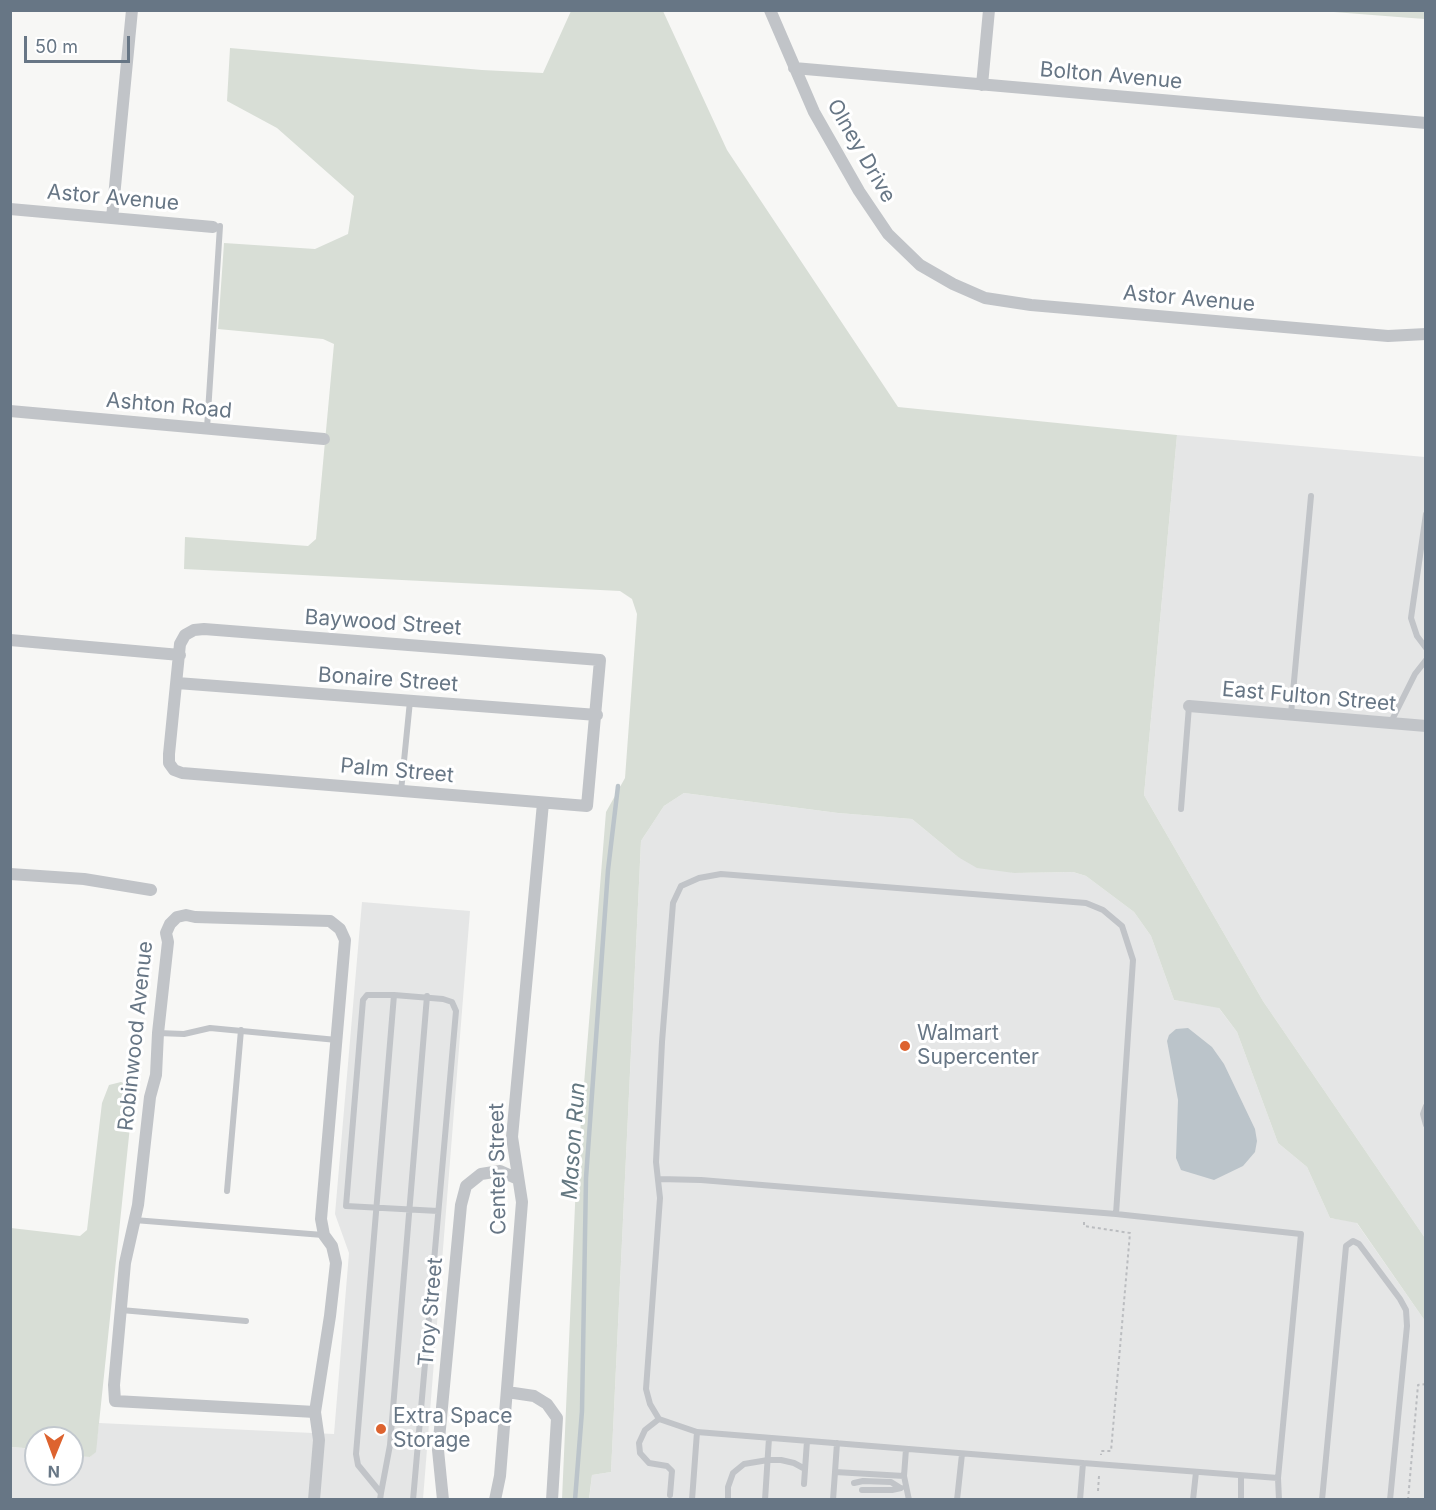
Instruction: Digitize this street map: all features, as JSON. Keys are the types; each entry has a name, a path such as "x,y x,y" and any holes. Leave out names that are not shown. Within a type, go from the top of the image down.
{"street":[{"path":"112,218 132,10"},
{"name":"Olney Drive","path":"770,10 814,112 888,234 920,265 953,284"},
{"path":"982,85 989,10"},
{"name":"Bolton Avenue","path":"794,68 1425,123"},
{"name":"Astor Avenue","path":"10,209 217,226"},
{"name":"Astor Avenue","path":"953,284 985,298 1031,305 1388,336 1425,334"},
{"name":"Ashton Road","path":"10,411 324,439"},
{"name":"Baywood Street","path":"180,655 180,644 185,635 194,630 204,629 600,660"},
{"path":"10,640 180,655"},
{"name":"Palm Street","path":"180,655 169,763 174,770 182,774 587,806 597,715 600,660"},
{"name":"Bonaire Street","path":"177,683 597,715"},
{"name":"East Fulton Street","path":"1189,706 1425,726"},
{"name":"Center Street","path":"495,1500 500,1476 522,1202 512,1137 543,803"},
{"path":"10,874 84,879 151,890"},
{"name":"Robinwood Avenue","path":"314,1500 319,1440 315,1412 336,1263 332,1246 324,1235 321,1219 345,940 340,929 330,921 186,915 177,917 170,924 166,933 168,942 156,1075 150,1097 138,1205 125,1263 114,1385 115,1401 315,1412"},
{"name":"Troy Street","path":"443,1500 438,1450 460,1205 466,1186 481,1174 500,1171 518,1179"},
{"path":"507,1392 534,1396 547,1404 557,1418 552,1500"}],"lane":[{"path":"207,428 217,226"},
{"path":"1291,715 1311,495"},
{"path":"1425,514 1411,618 1417,636 1425,648"},
{"path":"1390,723 1415,674 1425,660"},
{"path":"401,791 410,701"},
{"path":"1181,809 1189,706"},
{"path":"1116,1214 1133,960 1122,926 1103,910 1086,903 759,876 721,874 699,878 681,886 674,903 661,1053 656,1162 660,1198 646,1389 650,1404 659,1419 697,1432 1278,1478"},
{"path":"381,1496 357,1465 356,1454 394,994"},
{"path":"413,1500 456,1011 452,1002 427,996 367,995 363,1000 346,1206 438,1211"},
{"path":"381,1496 390,1444 427,996"},
{"path":"158,1034 184,1034 210,1028 338,1040"},
{"path":"226,1191 241,1030"},
{"path":"1425,1106 1423,1114 1425,1125"},
{"path":"659,1179 701,1180 1116,1214 1301,1234 1278,1478 1279,1500"},
{"path":"134,1220 324,1235"},
{"path":"1322,1500 1346,1246 1353,1241 1359,1244 1406,1310 1407,1326 1390,1500"},
{"path":"121,1310 246,1322"},
{"path":"659,1419 645,1430 639,1443 640,1453 650,1463 667,1466 672,1471 670,1495"},
{"path":"692,1500 697,1432"},
{"path":"765,1500 769,1438"},
{"path":"804,1484 807,1441"},
{"path":"833,1500 837,1443"},
{"path":"906,1449 904,1476 909,1500"},
{"path":"957,1500 962,1454"},
{"path":"728,1500 728,1487 732,1473 744,1464 768,1460 794,1463 805,1469"},
{"path":"1080,1500 1083,1463"},
{"path":"835,1472 904,1476"},
{"path":"1193,1500 1196,1472"},
{"path":"1241,1476 1241,1500"},
{"path":"854,1483 891,1482 907,1490"},
{"path":"862,1490 892,1490 899,1487"}],"path":[{"path":"1085,1212 1084,1226 1130,1233 1111,1451 1101,1451 1098,1491"},
{"path":"1408,1500 1418,1385 1425,1384"}],"shaded area":[{"path":"571,11 663,11 727,150 898,407 1177,435 1144,795 1263,1001 1425,1238 1425,1321 1357,1223 1330,1218 1307,1167 1278,1143 1237,1032 1219,1008 1174,1000 1151,936 1134,912 1086,876 1073,872 1014,873 977,868 958,857 912,819 838,813 684,793 664,806 641,841 611,1472 592,1475 589,1499 562,1499 576,1183 606,812 625,778 637,614 632,599 620,591 184,569 185,537 308,546 316,539 334,344 323,339 218,329 224,243 315,249 348,234 354,196 277,128 227,101 230,48 482,70 543,73"},
{"path":"1321,11 1425,11 1425,19 1398,17"},
{"path":"1177,435 1425,457 1425,1238 1263,1001 1144,795"},
{"path":"684,793 838,813 912,819 958,857 1014,873 1073,872 1086,876 1134,912 1151,936 1174,1000 1218,1007 1237,1032 1278,1143 1307,1167 1330,1218 1356,1222 1425,1321 1425,1499 589,1500 592,1475 611,1472 641,841 664,806"},
{"path":"362,902 470,911 423,1499 11,1499 10,1447 24,1448 24,1486 84,1486 84,1457 90,1457 95,1452 99,1423 334,1434 349,1253 335,1214"},
{"path":"1188,1028 1212,1047 1224,1064 1255,1129 1257,1141 1255,1152 1243,1166 1214,1180 1181,1170 1176,1158 1178,1100 1167,1041 1169,1035 1176,1029"},
{"path":"121,1082 134,1088 96,1452 90,1457 84,1457 84,1426 24,1426 24,1448 11,1447 11,1228 80,1236 87,1230 102,1103 109,1085"}],"waterway":[{"name":"Mason Run","path":"575,1500 582,1411 586,1178 608,870 618,786"}],"place":[{"name":"Walmart Supercenter","path":"905,1046"},
{"name":"Extra Space Storage","path":"381,1429"}]}
